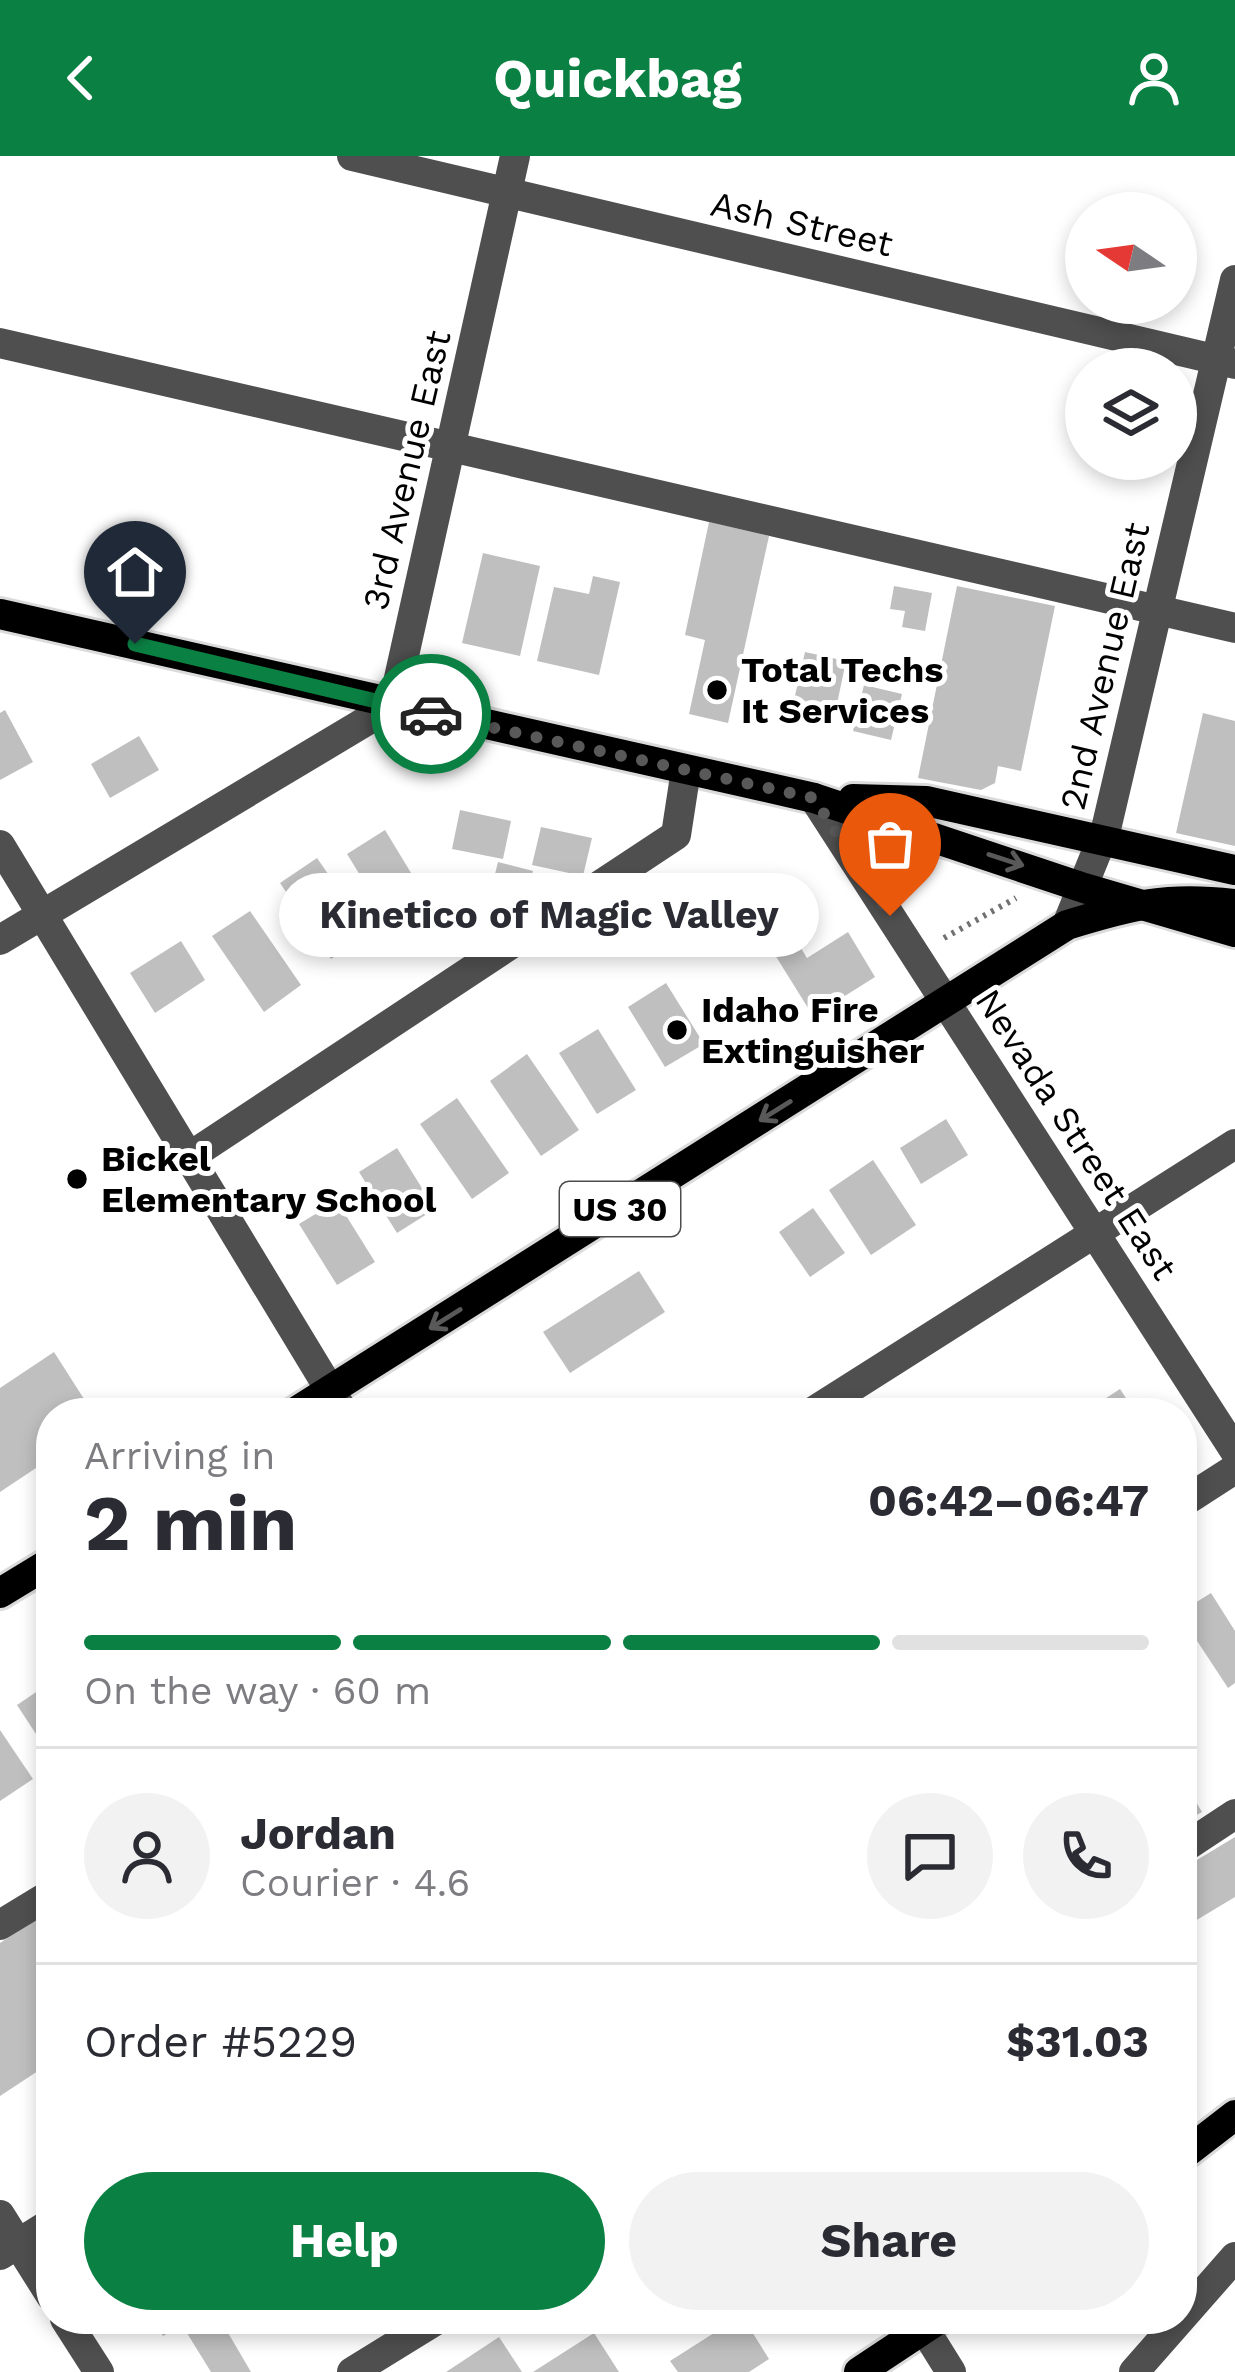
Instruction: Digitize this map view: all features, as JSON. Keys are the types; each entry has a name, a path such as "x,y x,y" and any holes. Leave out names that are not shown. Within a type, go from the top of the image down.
{"main road":[{"path":"0,614 814,798 1084,888 1235,932"},
{"path":"814,798 926,801 1235,871"},
{"path":"945,1004 1067,925 1135,904 1183,898 1235,904"},
{"name":"US 30","path":"343,1398 945,1004"},
{"path":"0,1594 36,1571"},
{"path":"1197,2144 1235,2115"},
{"path":"859,2372 911,2334"}],"street":[{"name":"Ash Street","path":"352,156 1225,362"},
{"name":"3rd Avenue East","path":"393,705 515,156"},
{"name":"2nd Avenue East","path":"1067,925 1103,840 1225,362 1235,280"},
{"path":"0,343 1235,628"},
{"path":"0,940 393,705"},
{"path":"189,1157 676,835 686,770"},
{"name":"Nevada Street East","path":"814,798 1235,1451"},
{"path":"0,845 335,1398"},
{"path":"834,1398 1235,1144"},
{"path":"1197,1493 1235,1469"},
{"path":"1197,1839 1235,1814"},
{"path":"0,1925 36,1903"},
{"path":"0,2215 9,2249 36,2279"},
{"path":"9,2249 36,2232"},
{"path":"1197,2300 1235,2257"},
{"path":"75,2334 99,2372"},
{"path":"352,2372 414,2334"},
{"path":"933,2334 951,2372"},
{"path":"1133,2372 1167,2334"}],"path":[{"path":"938,942 1016,898"}],"building":[{"path":"709,522 769,536 728,723 689,714 705,640 685,635"},
{"path":"483,553 540,566 520,656 462,643"},
{"path":"593,576 620,582 599,675 537,661 554,587 589,594"},
{"path":"894,586 932,593 925,631 902,627 905,611 890,609"},
{"path":"957,586 1055,606 1021,771 998,766 995,783 981,790 918,778"},
{"path":"805,652 846,661 833,723 791,713"},
{"path":"864,685 902,694 891,740 853,731"},
{"path":"5,710 33,762 0,780 0,713"},
{"path":"1203,713 1235,721 1235,846 1176,833"},
{"path":"139,736 159,770 110,798 91,764"},
{"path":"460,810 511,821 503,859 452,849"},
{"path":"541,827 592,838 583,876 532,865"},
{"path":"385,830 422,891 384,914 347,854"},
{"path":"317,858 369,933 331,959 280,883"},
{"path":"498,862 533,871 524,907 489,898"},
{"path":"250,911 301,985 264,1012 212,936"},
{"path":"779,912 807,958 848,932 875,977 813,1016 757,926"},
{"path":"181,941 205,980 155,1013 130,973"},
{"path":"666,983 704,1044 665,1067 628,1007"},
{"path":"598,1029 636,1090 597,1114 559,1053"},
{"path":"527,1054 579,1130 541,1156 490,1081"},
{"path":"457,1098 509,1173 472,1199 420,1124"},
{"path":"946,1119 968,1155 921,1184 900,1148"},
{"path":"397,1148 435,1209 397,1233 359,1172"},
{"path":"873,1160 916,1225 871,1255 829,1190"},
{"path":"337,1201 375,1262 337,1285 299,1224"},
{"path":"813,1208 845,1253 810,1277 779,1232"},
{"path":"639,1271 665,1312 570,1373 543,1332"},
{"path":"54,1352 83,1398 36,1398 36,1468 0,1492 0,1388"},
{"path":"1211,1593 1235,1631 1235,1683 1228,1688 1197,1641 1197,1602"},
{"path":"36,1692 36,1734 17,1705"},
{"path":"0,1730 33,1779 0,1801"},
{"path":"1235,1837 1235,1897 1197,1920 1197,1860"},
{"path":"36,1920 36,2072 0,2096 0,1943"},
{"path":"188,2334 229,2334 251,2372 211,2372"},
{"path":"595,2334 619,2372 533,2372"},
{"path":"712,2334 753,2334 769,2359 749,2372 678,2372 670,2361"},
{"path":"499,2337 522,2372 446,2372"}],"way so far":[{"path":"431,714 814,798 890,916"}],"place":[{"name":"Total Techs It Services","path":"717,690"},
{"name":"Kinetico of Magic Valley","path":"890,916"},
{"name":"Idaho Fire Extinguisher","path":"677,1030"},
{"name":"Bickel Elementary School","path":"77,1179"}],"route":[{"path":"135,644 431,714"}]}
